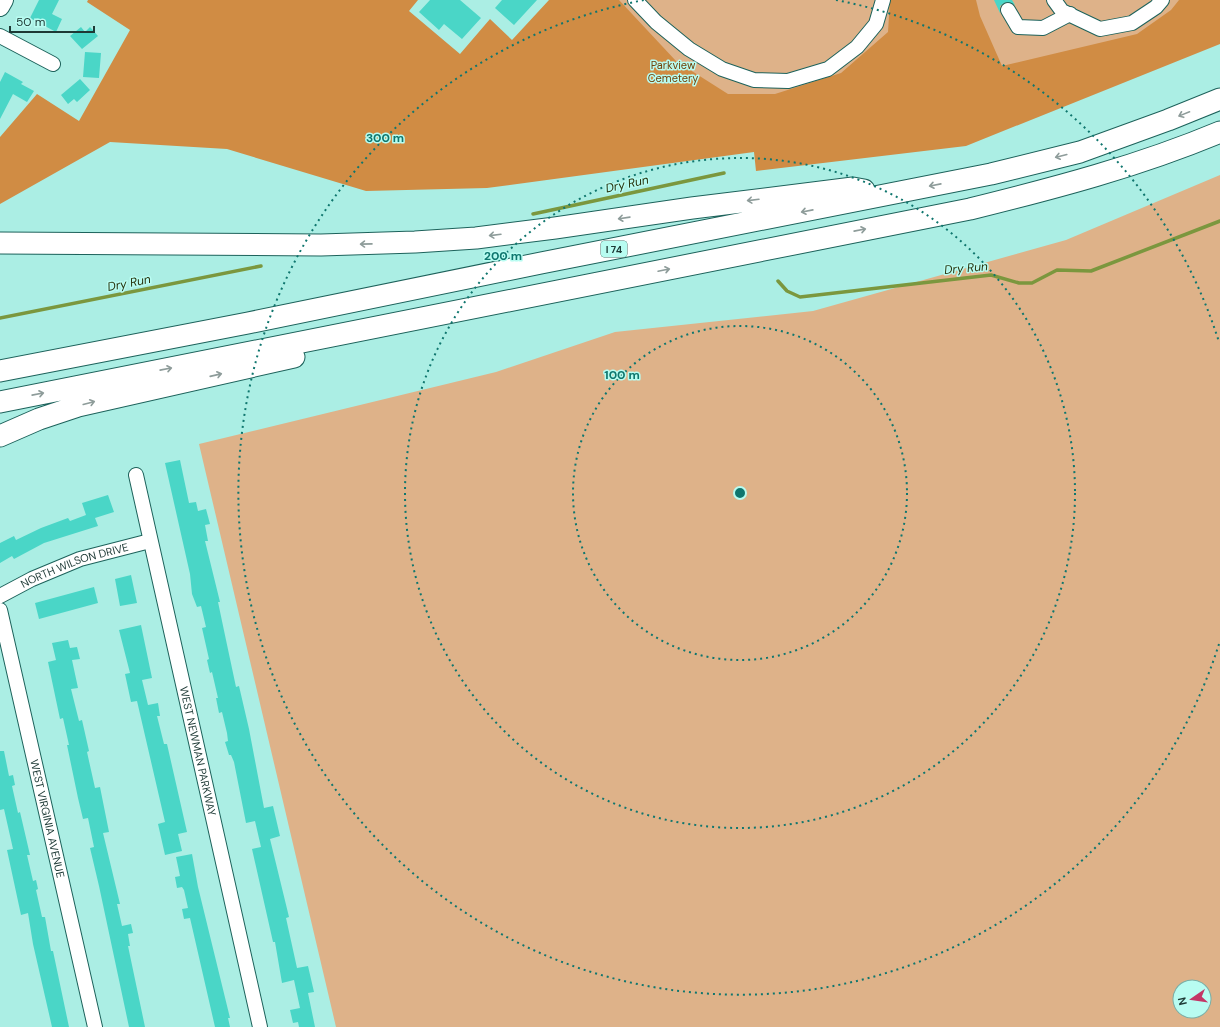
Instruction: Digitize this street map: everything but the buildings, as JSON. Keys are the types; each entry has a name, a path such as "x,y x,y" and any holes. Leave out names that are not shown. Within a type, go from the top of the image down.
{"highway":[{"name":"I 74","path":"0,371 248,323 541,263 991,174 1080,152 1168,120 1220,99"},
{"path":"0,436 51,414 101,400 289,358 538,297 632,276 1007,200 1068,185 1158,157 1220,132"},
{"path":"0,243 321,245 415,242 476,238 692,208 853,188 889,194"},
{"path":"0,402 563,288 632,276"}],"main road":[{"path":"0,8 4,0"}],"street":[{"path":"636,0 656,22 689,49 722,69 754,80 788,81 828,69 857,47 876,24 883,0"},
{"path":"1054,0 1062,11 1100,29 1132,23 1156,8 1162,0"},
{"path":"1008,10 1018,27 1043,28 1070,14"},
{"path":"0,36 53,64"},
{"name":"WEST NEWMAN PARKWAY","path":"136,475 260,1027"},
{"name":"NORTH WILSON DRIVE","path":"0,596 32,579 80,559 150,541"},
{"name":"WEST VIRGINIA AVENUE","path":"0,610 95,1027"}],"green space":[{"path":"88,0 418,0 409,11 460,54 490,19 512,40 549,0 619,0 676,61 728,94 775,94 841,73 888,32 890,0 976,0 980,16 1002,66 1137,34 1171,10 1179,0 1220,0 1220,44 966,146 756,171 754,152 487,188 366,191 227,149 110,142 0,204 0,137 37,94 79,121 130,30 87,2"},
{"name":"Parkview Cemetery","path":"580,0 1220,0 1220,26 620,157"},
{"path":"1220,175 1220,1027 336,1027 199,444 496,372 615,332 813,311 1066,240"}],"waterway":[{"name":"Dry Run","path":"533,214 724,173"},
{"name":"Dry Run","path":"778,281 787,291 800,297 991,275 1019,283 1032,283 1057,270 1091,271 1220,221"},
{"name":"Dry Run","path":"0,318 261,266"}]}
